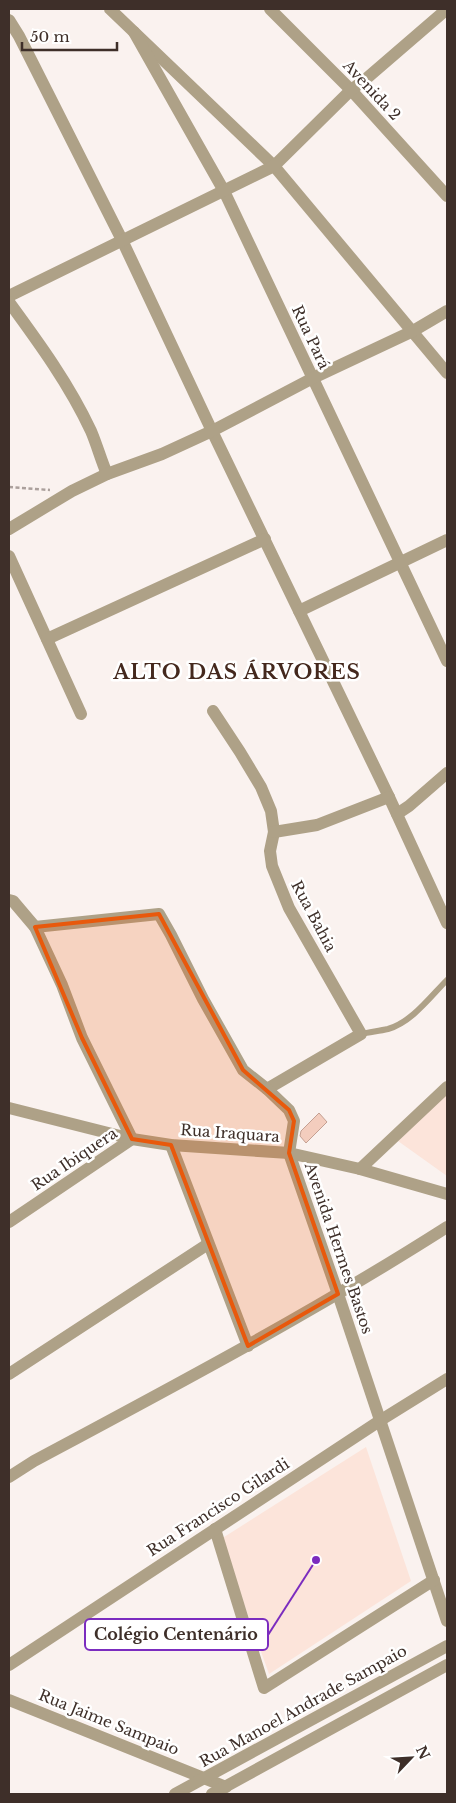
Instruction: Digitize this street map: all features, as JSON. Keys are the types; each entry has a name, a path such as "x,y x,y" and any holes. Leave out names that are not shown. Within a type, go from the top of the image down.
{"street":[{"path":"110,9 274,166 447,373"},
{"name":"Avenida 2","path":"270,9 351,90 447,196"},
{"path":"9,296 274,166 351,90 368,78 443,13"},
{"path":"9,20 19,36 122,240 212,431 390,797 447,923"},
{"name":"Rua Pará","path":"134,32 224,191 447,661"},
{"path":"9,302 49,358 73,398 91,431 107,474"},
{"path":"9,529 72,491 107,474 162,454 212,431 313,378 413,331 447,311"},
{"path":"47,639 265,539"},
{"path":"299,611 447,540"},
{"path":"9,556 81,714"},
{"name":"Rua Bahia","path":"213,711 225,727 260,787 271,811 274,832 270,850 272,866 289,908 361,1034"},
{"path":"397,814 447,773"},
{"path":"274,832 317,825 390,797"},
{"path":"9,900 13,901 35,927 62,985 82,1038 132,1139"},
{"name":"Avenida Hermes Bastos","path":"35,927 159,914 203,999 243,1070 289,1110 294,1121 289,1153 381,1420 447,1621"},
{"path":"267,1089 361,1034"},
{"path":"360,1169 447,1087"},
{"name":"Rua Iraquara","path":"9,1108 132,1139 171,1145 289,1153 360,1169 447,1194"},
{"name":"Rua Ibiquera","path":"9,1222 132,1139"},
{"path":"171,1145 248,1346"},
{"path":"9,1477 34,1461 248,1346 338,1294 447,1227"},
{"path":"9,1374 208,1244"},
{"name":"Rua Francisco Gilardi","path":"9,1665 381,1420 447,1379"},
{"path":"215,1529 264,1688 434,1580"},
{"name":"Rua Manoel Andrade Sampaio","path":"175,1794 447,1646"},
{"path":"212,1794 447,1665"},
{"path":"386,1678 395,1693"},
{"name":"Rua Jaime Sampaio","path":"9,1700 226,1787"}],"lane":[{"path":"361,1034 389,1029 398,1024 414,1012 447,980"}],"path":[{"path":"9,487 72,491"}],"highlighted area":[{"path":"159,914 243,1070 289,1110 294,1121 289,1153 338,1294 248,1346 171,1145 132,1139 82,1038 35,927"}],"shaded area":[{"path":"447,1093 447,1176 398,1141"},
{"path":"366,1447 411,1581 269,1674 221,1539"}],"building":[{"path":"319,1113 327,1122 306,1143 300,1136 301,1131"}],"place":[{"name":"Colégio Centenário","path":"316,1560"}],"district":[{"name":"ALTO DAS ÁRVORES","path":"237,672"}]}
